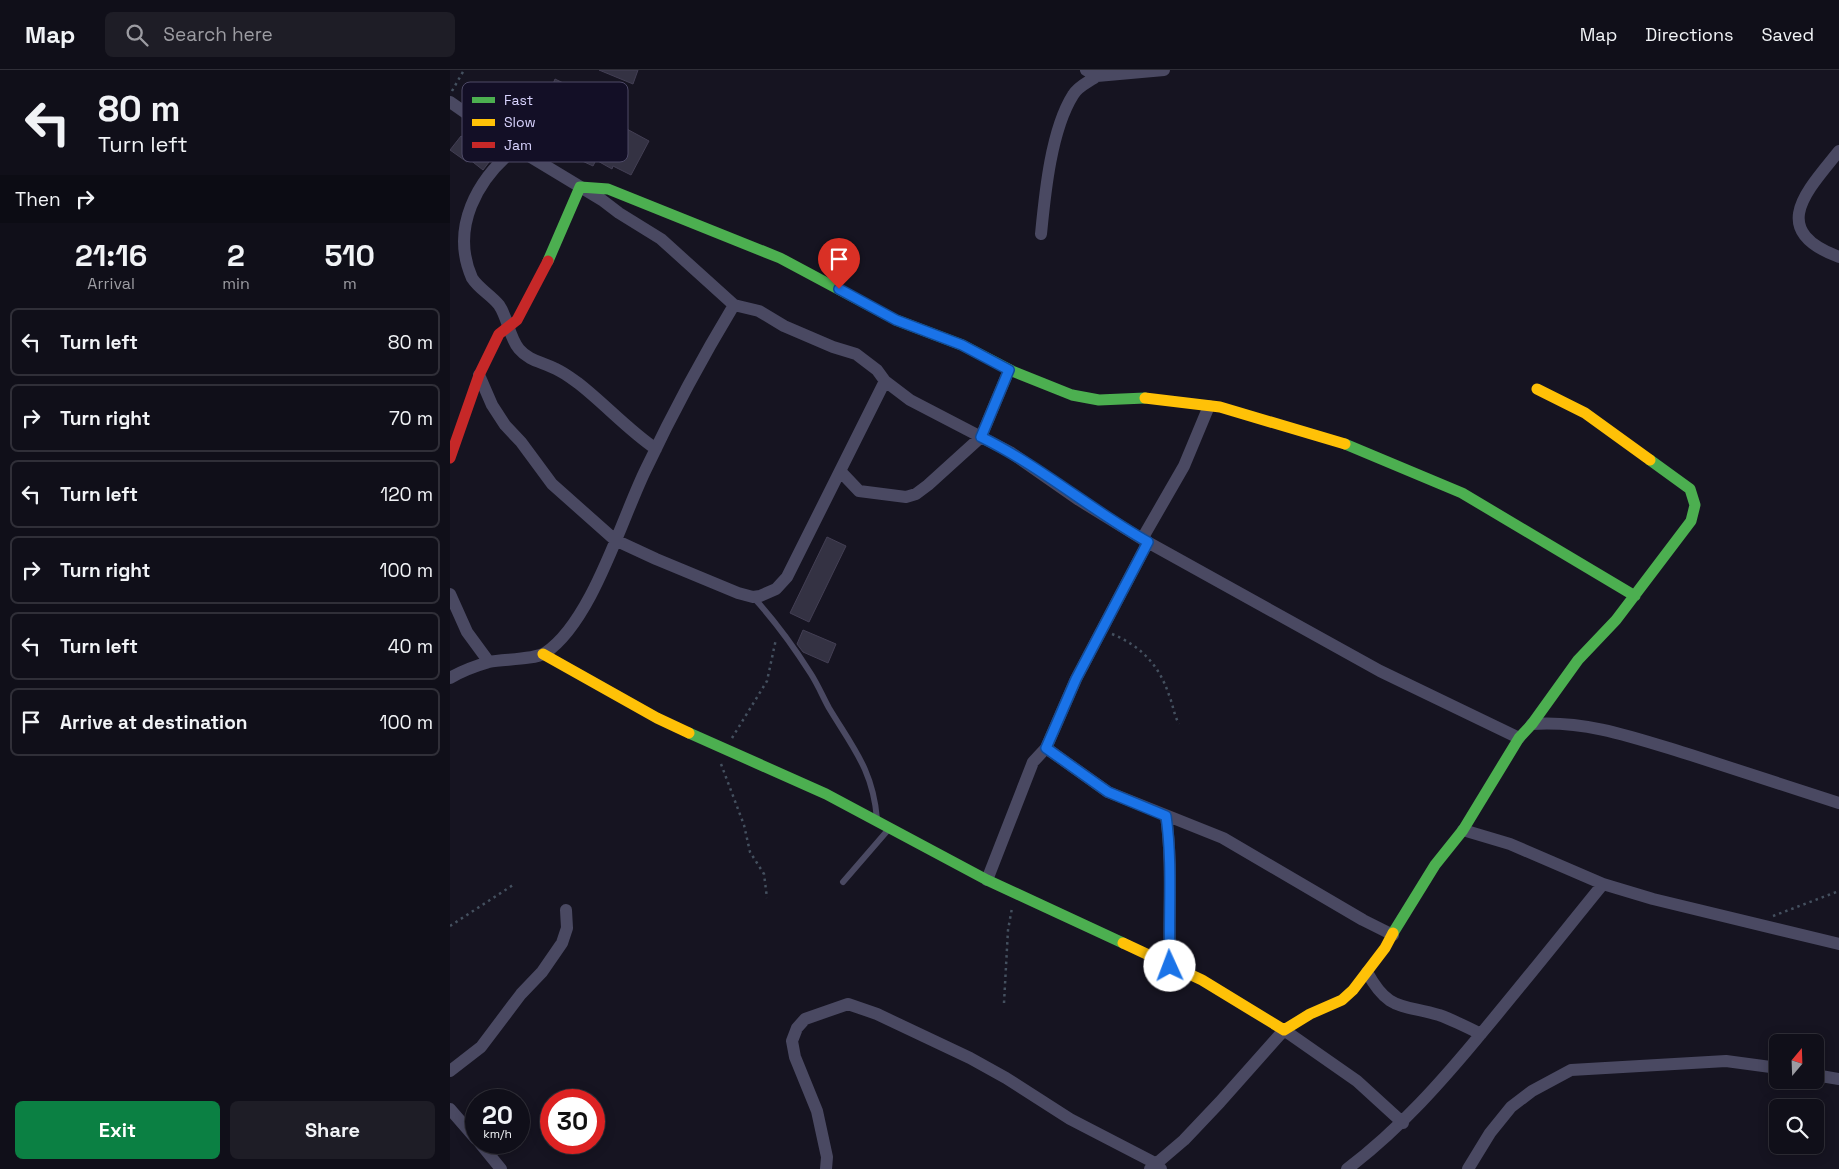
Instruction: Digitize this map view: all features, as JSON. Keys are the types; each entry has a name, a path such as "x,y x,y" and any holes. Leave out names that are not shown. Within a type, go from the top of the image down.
{"street":[{"path":"1041,234 1051,158 1066,111 1079,88 1092,73 1164,70"},
{"path":"450,102 462,110"},
{"path":"1839,151 1808,192 1798,216 1798,227 1803,235 1839,257"},
{"path":"498,162 461,210 457,242 471,278 498,304 519,349 532,360 556,369 577,383 615,418 656,449"},
{"path":"538,162 661,239 734,305 759,311 784,326 833,347 856,354 878,370 885,381 910,400 1010,452 1079,500 1145,540 1380,671 1519,738"},
{"path":"580,188 588,186 608,189 780,258 896,320 962,345 1009,370 1072,395 1099,400 1154,397 1209,406 1266,419 1333,439 1462,493 1635,596"},
{"path":"451,450 479,375 499,334 517,320 542,274 580,188"},
{"path":"450,678 464,670 489,662 543,654 577,620 690,378 734,305"},
{"path":"840,471 859,491 906,497 916,494 981,437 1009,370"},
{"path":"479,375 492,405 505,425 521,442 552,484 616,540 656,560 738,593 753,597 776,589 787,577 885,381"},
{"path":"826,1169 827,1157 817,1111 795,1058 792,1041 797,1028 805,1019 848,1004 876,1014 970,1058 1006,1078 1070,1119 1155,1167 1220,1102 1284,1030 1310,1014 1342,1000 1367,972 1393,935 1435,865 1464,830 1519,738 1532,724 1578,660 1635,596 1691,521 1694,497 1690,489 1585,413 1537,389"},
{"path":"987,880 1033,762 1046,748 1076,679 1103,630 1145,540 1184,466 1209,406"},
{"path":"450,594 467,632 489,662"},
{"path":"543,654 657,718 826,794 1015,894 1202,980 1284,1030 1357,1081 1403,1123"},
{"path":"1532,724 1556,722 1584,724 1631,736 1839,803"},
{"path":"1046,748 1108,792 1223,838 1362,920 1393,935"},
{"path":"1166,816 1170,844 1168,924 1170,966"},
{"path":"1464,830 1510,844 1603,884 1653,899 1839,944"},
{"path":"1347,1169 1374,1149 1403,1123 1481,1034 1603,884"},
{"path":"450,1071 481,1047 521,994 542,972 562,943 567,928 566,910"},
{"path":"1367,972 1375,987 1390,1002 1440,1016 1481,1034"},
{"path":"1468,1169 1490,1133 1511,1108 1539,1087 1571,1070 1726,1061 1769,1067"},
{"path":"1824,1076 1839,1079"},
{"path":"450,1110 465,1127"},
{"path":"489,1154 502,1169"}],"lane":[{"path":"753,597 812,676 832,713 860,756 876,799 878,823"},
{"path":"843,882 889,829"}],"path":[{"path":"450,94 464,70"},
{"path":"1103,630 1123,638 1153,661 1162,674 1174,716 1180,724"},
{"path":"766,898 764,874 750,852 744,825 721,762 722,748 767,681 777,637 780,632"},
{"path":"450,926 512,885"},
{"path":"1756,923 1839,891"},
{"path":"1004,1003 1008,930 1015,894"}],"building":[{"path":"599,70 638,70 633,84"},
{"path":"628,130 649,141 631,175 613,166 612,169 600,162 628,162"},
{"path":"461,136 462,137 462,158 450,150"},
{"path":"473,162 489,162 483,170"},
{"path":"584,162 595,162 593,166"},
{"path":"827,537 846,546 809,622 790,613"},
{"path":"803,630 836,644 828,663 803,652 797,644"}],"traffic: fast":[{"path":"548,261 580,187 608,189 780,258 896,320 962,345 1012,371 1072,395 1099,400 1145,398"},
{"path":"1345,444 1462,493 1635,596"},
{"path":"1393,933 1435,865 1463,830 1519,738 1532,724 1578,660 1616,620 1691,521 1695,505 1690,489 1650,460"},
{"path":"689,733 826,794 987,880 1123,943"}],"traffic: slow":[{"path":"1537,389 1585,413 1650,460"},
{"path":"1145,398 1220,407 1345,444"},
{"path":"543,654 657,718 689,733"},
{"path":"1123,943 1202,980 1284,1030 1310,1014 1342,1000 1353,990 1385,948 1393,933"}],"traffic: jam":[{"path":"450,458 479,375 499,334 517,320 548,261"}],"route":[{"path":"839,289 896,320 962,345 1009,370 981,437 1010,452 1105,517 1148,542 1112,615 1076,679 1046,748 1108,792 1166,816 1170,844 1168,924 1170,966"}]}
